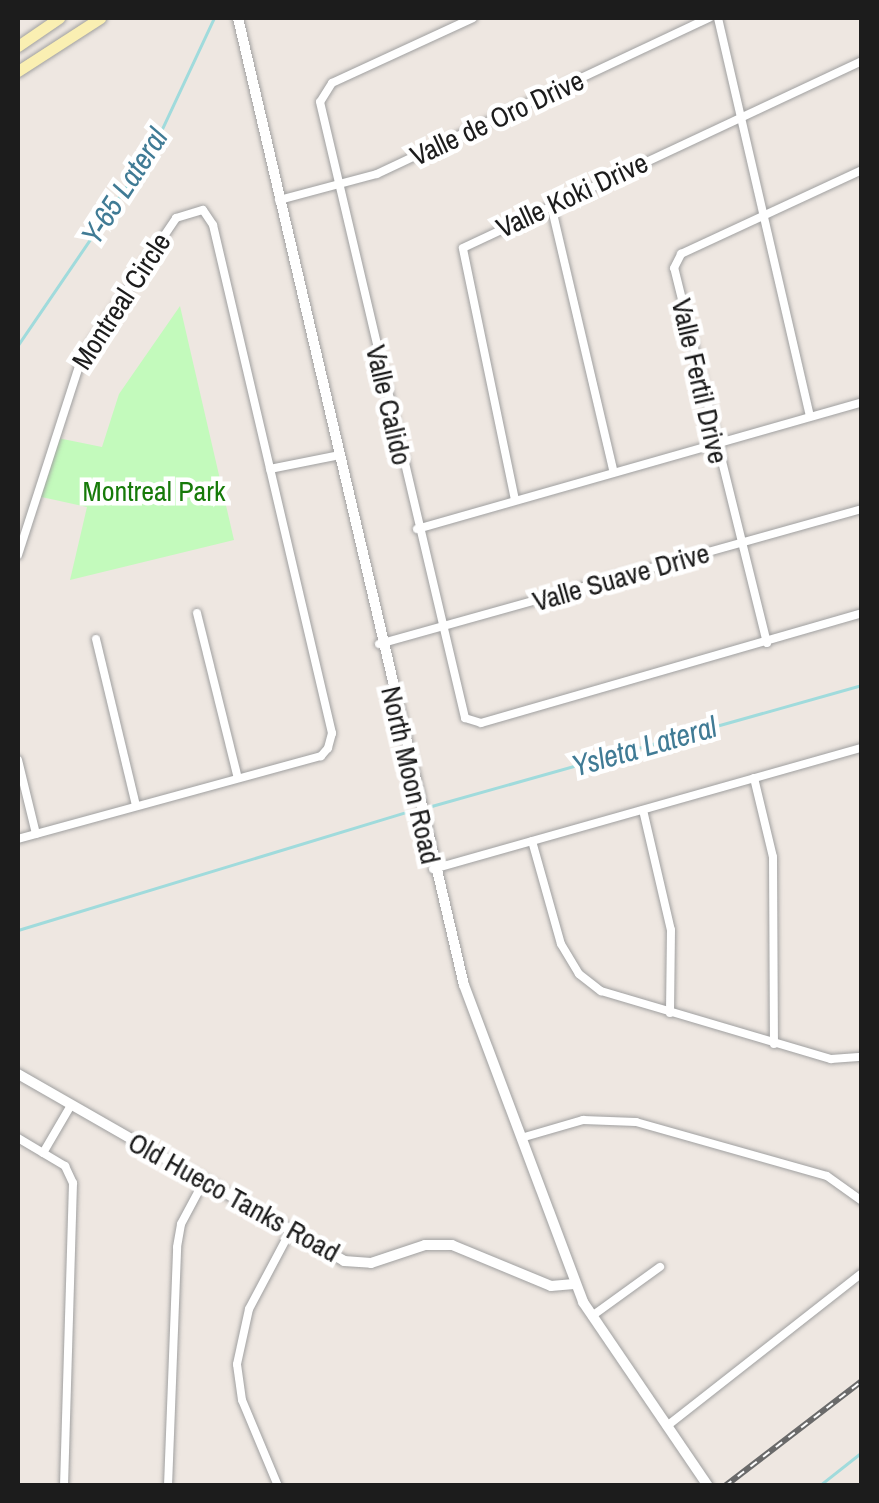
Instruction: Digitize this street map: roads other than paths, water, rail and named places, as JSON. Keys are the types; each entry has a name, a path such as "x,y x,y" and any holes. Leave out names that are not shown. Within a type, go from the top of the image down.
{"main road":[{"path":"18,46 58,18"},
{"path":"18,71 100,18"}],"street":[{"name":"North Moon Road","path":"238,18 335,456 464,986 574,1284 708,1486"},
{"name":"Valle Calido","path":"473,18 322,90 340,188 417,529 466,718 481,723 766,643"},
{"name":"Valle de Oro Drive","path":"278,200 340,188 709,18"},
{"path":"718,18 810,416"},
{"name":"Valle Koki Drive","path":"515,500 463,248 862,61"},
{"name":"Valle Fertil Drive","path":"766,643 714,445 674,268 681,254 862,170"},
{"path":"551,205 613,469"},
{"name":"Montreal Circle","path":"18,555 69,382 176,218 203,210 213,225 332,734 321,756 18,839"},
{"path":"417,529 613,469 714,445 862,402"},
{"path":"270,469 335,456"},
{"name":"Valle Suave Drive","path":"379,644 862,509"},
{"path":"766,643 862,613"},
{"path":"197,614 237,776"},
{"path":"96,639 136,805"},
{"path":"433,870 862,748"},
{"path":"18,760 36,834"},
{"path":"754,778 772,857 774,1044"},
{"path":"643,810 671,930 670,1013"},
{"path":"532,841 561,944 579,974 610,995 774,1044 840,1060 862,1057"},
{"name":"Old Hueco Tanks Road","path":"18,1074 290,1232 350,1262 452,1245 550,1286 574,1284"},
{"path":"43,1153 71,1104"},
{"path":"520,1138 584,1120 636,1122 827,1176 862,1201"},
{"path":"18,1138 65,1166 73,1184 64,1486"},
{"path":"168,1486 177,1247 181,1224 204,1181"},
{"path":"278,1486 242,1400 237,1364 248,1309 290,1232"},
{"path":"592,1316 660,1267"},
{"path":"667,1426 862,1274"}],"waterway":[{"name":"Y-65 Lateral","path":"18,345 154,146 214,18"},
{"name":"Ysleta Lateral","path":"428,807 862,685"},
{"name":"Ysleta Lateral","path":"18,930 410,811"},
{"path":"819,1486 862,1452"}],"railway":[{"path":"725,1486 862,1381"}],"park label":[{"name":"Montreal Park","path":"154,491"}]}
